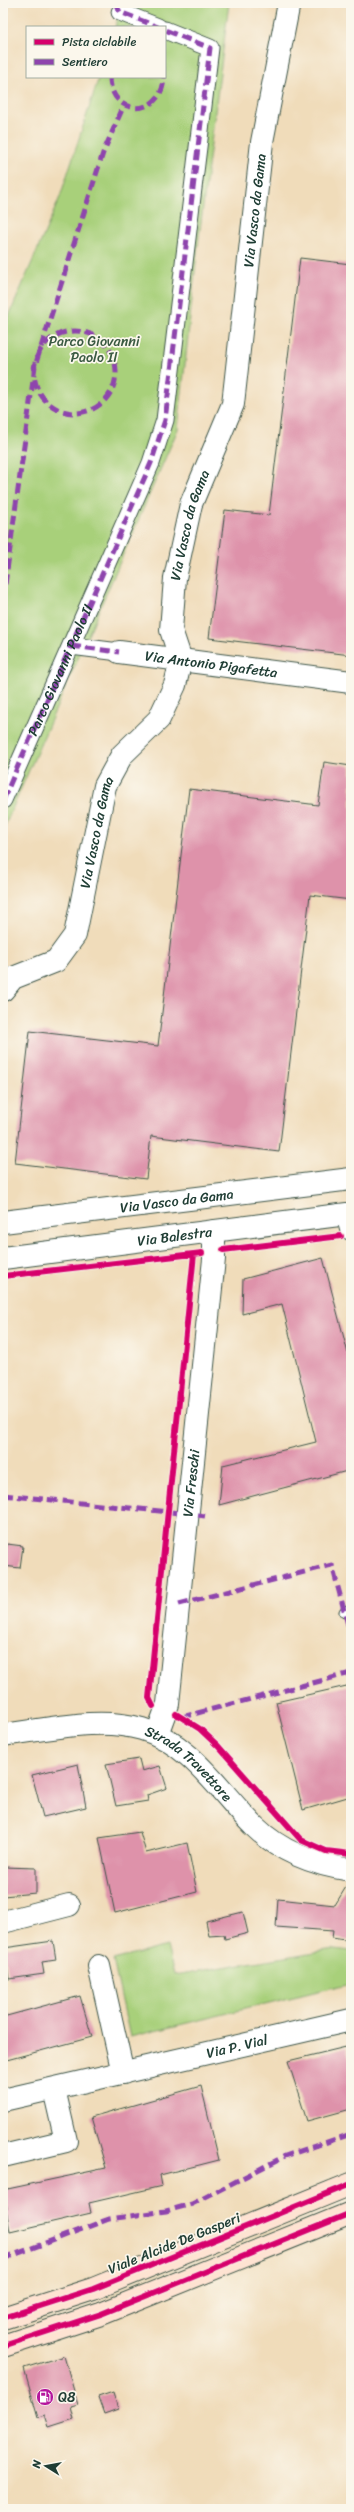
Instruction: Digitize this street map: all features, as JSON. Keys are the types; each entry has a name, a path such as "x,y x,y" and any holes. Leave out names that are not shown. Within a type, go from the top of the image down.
{"main road":[{"name":"Viale Alcide De Gasperi","path":"3,2318 93,2289 351,2184"},
{"path":"3,2346 101,2314 351,2213"}],"street":[{"name":"Via Vasco da Gama","path":"3,990 13,978 56,962 75,935 105,786 122,755 159,719 175,685 181,660 171,630 175,578 191,504 233,404 262,142 289,3"},
{"path":"120,12 155,26"},
{"name":"Parco Giovanni Paolo II","path":"3,800 151,463 165,420 169,400 210,48 166,30"},
{"name":"Via Antonio Pigafetta","path":"71,646 351,682"},
{"name":"Via Vasco da Gama","path":"3,1222 351,1179"},
{"name":"Via Balestra","path":"3,1258 214,1231 350,1219"},
{"name":"Via Freschi","path":"157,1734 163,1722 168,1697 214,1259 214,1231"},
{"name":"Strada Travettore","path":"3,1736 108,1724 136,1727 157,1734 193,1761 256,1828 278,1845 310,1861 351,1870"},
{"path":"3,1922 69,1905"},
{"path":"99,1966 123,2073"},
{"name":"Via P. Vial","path":"3,2100 351,2020"},
{"path":"3,2156 66,2141 54,2089"}],"green space":[{"name":"Parco Giovanni Paolo II","path":"122,3 229,3 197,253 178,429 3,830 3,330 60,197 99,78 166,78 166,26 115,26"},
{"path":"167,1946 174,1975 334,1949 351,1951 351,1983 130,2037 113,1960"}],"building":[{"path":"300,258 351,264 351,655 209,638 225,510 269,515"},
{"path":"324,762 351,766 351,900 310,895 279,1152 151,1136 146,1179 15,1163 30,1031 158,1046 189,789 318,805"},
{"path":"323,1258 351,1365 351,1470 219,1505 223,1465 316,1442 282,1304 242,1314 243,1279"},
{"path":"7,1544 23,1546 20,1568 4,1566"},
{"path":"351,1685 351,1796 303,1810 276,1702"},
{"path":"139,1759 142,1771 160,1766 167,1788 147,1795 148,1801 116,1806 106,1764"},
{"path":"78,1764 86,1807 43,1817 32,1775"},
{"path":"140,1832 146,1853 187,1843 197,1892 115,1913 99,1838"},
{"path":"3,1867 36,1868 36,1893 3,1896"},
{"path":"349,1882 351,1882 351,1941 332,1938 333,1931 276,1927 278,1899 335,1905"},
{"path":"243,1912 248,1933 225,1939 224,1935 209,1936 206,1921"},
{"path":"53,1941 56,1960 42,1962 44,1974 9,1979 4,1948"},
{"path":"80,1996 92,2037 3,2061 3,2017"},
{"path":"346,2047 351,2063 351,2109 307,2121 288,2061"},
{"path":"201,2086 219,2160 160,2175 162,2186 89,2203 91,2213 10,2232 3,2190 106,2168 91,2117"},
{"path":"64,2356 78,2405 71,2407 74,2419 49,2427 45,2415 38,2417 24,2368"},
{"path":"113,2392 118,2409 104,2414 98,2397"}],"marked path":[{"path":"115,3 120,12 155,26"},
{"path":"3,800 151,463 165,420 210,48 166,30"},
{"path":"110,78 112,90 118,100 127,106 137,108 146,106 155,100 161,90 164,78"},
{"path":"3,599 35,366 103,153 124,105"},
{"path":"75,331 91,334 104,343 113,356 116,372 113,388 104,401 91,410 75,413 59,410 46,401 37,388 34,372 37,356 46,343 59,334 75,331"},
{"path":"71,646 119,652"},
{"path":"3,1495 179,1513"},
{"path":"198,1515 205,1516"},
{"path":"179,1604 332,1565 351,1636"},
{"path":"182,1717 351,1673"},
{"path":"3,2259 109,2219 166,2211 192,2204 285,2156 351,2134"}],"cycle path":[{"path":"223,1250 341,1236"},
{"path":"3,1276 202,1253"},
{"path":"153,1706 149,1698 194,1254"},
{"path":"176,1714 200,1729 218,1746 301,1840 326,1851 351,1854"},
{"path":"3,2318 93,2289 351,2184"},
{"path":"3,2346 101,2314 351,2213"}],"place":[{"name":"Q8","path":"45,2397"}]}
